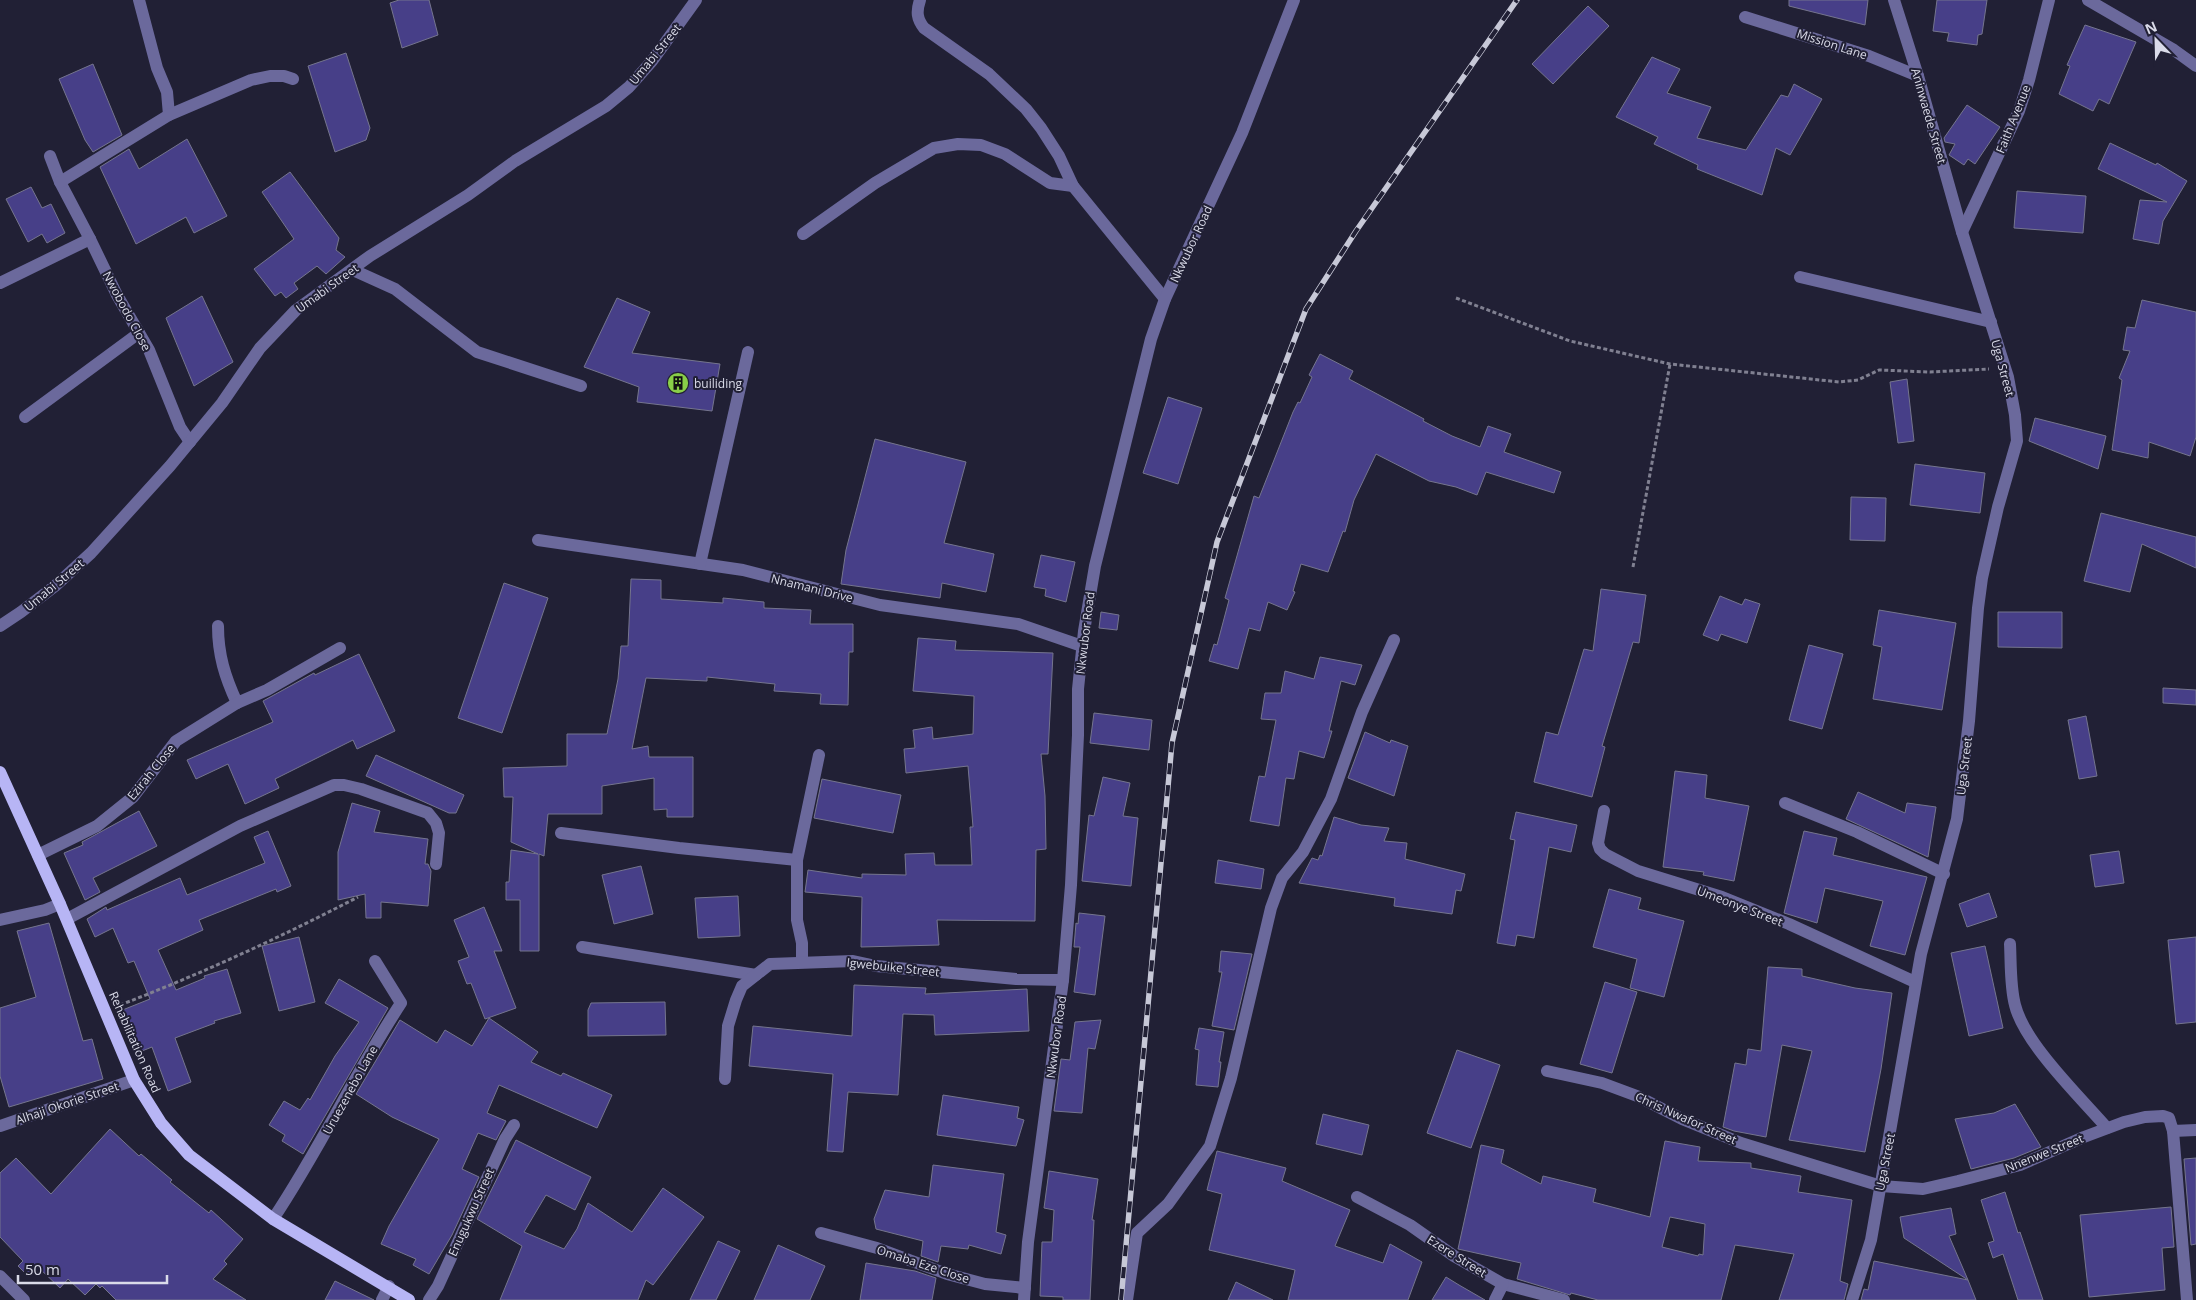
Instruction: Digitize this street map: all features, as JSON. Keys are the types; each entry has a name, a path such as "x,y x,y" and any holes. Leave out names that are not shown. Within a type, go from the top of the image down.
{"main road":[{"name":"Rehabilitation Road","path":"0,772 67,919 134,1080 161,1123 189,1155 273,1219 307,1241 389,1286 409,1300"}],"street":[{"path":"139,0 157,68 167,92 169,115"},
{"name":"Umabi Street","path":"0,626 22,612 55,586 92,553 170,466 222,403 260,348 296,310 403,234 468,195 515,161 606,106 629,87 652,61 696,0"},
{"path":"920,0 917,8 918,19 924,28 989,74 1026,109 1059,156 1074,186 1165,300"},
{"name":"Nkwubor Road","path":"1025,1294 1028,1242 1063,980 1071,885 1078,735 1078,689 1082,646 1095,566 1151,339 1165,300 1242,133 1294,0"},
{"name":"Aninwaede Street","path":"1894,0 1918,76 1962,232"},
{"name":"Faith Avenue","path":"1962,232 2019,111 2049,0"},
{"path":"2088,0 2174,50 2196,66"},
{"name":"Mission Lane","path":"1745,17 1869,56 1918,76"},
{"path":"60,182 169,115 251,80 270,76 284,76 293,79"},
{"path":"803,234 875,183 934,148 958,144 981,145 1005,154 1050,183 1074,186"},
{"name":"Nwobodo Close","path":"50,156 60,182 117,295 149,350 180,427 190,442"},
{"name":"Uga Street","path":"1852,1300 1871,1240 1916,982 1930,917 1944,874 1957,819 1969,721 1982,578 1998,507 2017,441 2015,415 2005,367 1962,232"},
{"path":"0,283 90,239"},
{"path":"353,270 395,288 477,352 581,386"},
{"path":"1800,277 1991,322"},
{"path":"25,417 139,333"},
{"path":"700,564 748,352"},
{"name":"Nnamani Drive","path":"538,540 743,570 880,605 1018,624 1082,646"},
{"path":"218,626 218,645 221,663 237,703"},
{"path":"1127,1300 1137,1232 1168,1204 1210,1146 1231,1078 1273,900 1282,878 1303,852 1331,799 1362,712 1394,640"},
{"name":"Ezirah Close","path":"38,854 97,826 133,797 176,741 237,703 268,690 340,648"},
{"path":"802,962 802,943 797,920 797,860 818,755"},
{"path":"67,919 240,826 334,785 361,789 428,813 436,823 439,833 436,864"},
{"path":"1785,803 1857,832 1944,874"},
{"name":"Umeonye Street","path":"1604,811 1598,843 1600,849 1605,854 1638,871 1722,897 1789,924 1916,982"},
{"path":"561,833 797,860"},
{"path":"0,920 45,910 60,904"},
{"path":"2010,944 2015,1005 2025,1028 2032,1041 2107,1128"},
{"path":"582,947 756,975"},
{"name":"Uruezenebo Lane","path":"273,1219 309,1164 357,1074 402,1003 375,961"},
{"name":"Igwebuike Street","path":"725,1078 728,1026 742,986 770,964 853,961 876,966 969,975 1063,980"},
{"name":"Chris Nwafor Street","path":"1547,1071 1602,1083 1637,1096 1682,1119 1741,1143 1881,1186"},
{"name":"Alhaji Okorie Street","path":"0,1126 134,1080"},
{"name":"Nnenwe Street","path":"1881,1186 1923,1189 1975,1177 2020,1165 2107,1128 2145,1117 2163,1116 2169,1118 2173,1132"},
{"name":"Enugukwu Street","path":"429,1300 505,1139 514,1125"},
{"path":"2187,1300 2173,1132 2196,1130"},
{"name":"Ezere Street","path":"1357,1197 1410,1225 1454,1256 1503,1284 1564,1300"},
{"name":"Omaba Eze Close","path":"821,1232 877,1248 947,1274 1025,1294"},
{"path":"0,1276 24,1300"},
{"path":"1495,1300 1503,1284"},
{"path":"382,1300 389,1286"}],"path":[{"path":"1456,298 1530,324 1570,341 1670,364 1839,382 1858,380 1879,370 1973,371 2005,367"},
{"path":"1634,567 1670,364"},
{"path":"105,1010 184,980 289,933 358,897"}],"building":[{"path":"399,0 429,0 438,35 402,48 390,3"},
{"path":"1789,0 1868,0 1865,25 1789,6"},
{"path":"1937,0 1987,0 1982,34 1978,35 1977,45 1947,41 1949,33 1933,31"},
{"path":"1588,6 1609,26 1553,84 1532,64"},
{"path":"2085,25 2136,42 2109,104 2099,99 2093,111 2059,94 2070,66 2067,65"},
{"path":"346,53 370,128 366,140 335,152 308,66"},
{"path":"1652,57 1680,69 1667,93 1711,107 1697,138 1746,150 1781,95 1788,97 1794,84 1822,99 1790,155 1776,148 1762,195 1697,169 1698,165 1654,144 1658,137 1616,117"},
{"path":"93,64 122,135 93,152 85,140 59,79"},
{"path":"1967,105 2000,127 1975,164 1968,159 1964,165 1949,155 1955,144 1945,142 1944,138"},
{"path":"187,139 227,216 194,233 186,217 136,244 100,167 129,149 139,169"},
{"path":"2110,143 2156,165 2157,163 2187,181 2163,221 2159,244 2133,239 2140,200 2167,202 2098,169"},
{"path":"290,172 339,238 336,250 345,257 326,274 317,266 294,283 298,289 286,298 281,292 275,296 254,269 294,239 262,192"},
{"path":"31,187 42,208 51,204 65,233 47,243 42,234 28,242 6,199"},
{"path":"2017,191 2086,196 2083,233 2014,228"},
{"path":"202,296 233,362 194,386 166,318"},
{"path":"617,298 650,312 632,353 720,364 712,411 637,402 639,387 584,367"},
{"path":"2142,300 2196,312 2196,437 2190,456 2149,442 2148,458 2112,450 2122,380 2119,378 2130,351 2123,350 2127,327 2135,328"},
{"path":"1320,354 1353,371 1349,379 1452,436 1480,447 1488,426 1511,434 1504,452 1561,472 1554,493 1486,472 1477,495 1456,487 1429,481 1376,454 1354,500 1345,532 1343,531 1328,572 1301,564 1293,591 1295,592 1287,610 1268,602 1260,631 1249,628 1238,669 1209,661 1214,644 1217,645 1229,600 1225,598 1254,496 1259,498 1293,412 1298,402 1300,403 1312,377 1309,375"},
{"path":"1907,379 1914,441 1898,443 1890,382"},
{"path":"1168,397 1202,408 1178,484 1143,473"},
{"path":"2035,418 2106,436 2098,469 2029,441"},
{"path":"875,439 966,462 944,543 994,554 986,592 942,583 940,598 841,584 846,550"},
{"path":"1915,464 1985,473 1980,513 1910,505"},
{"path":"1851,497 1886,498 1885,541 1850,540"},
{"path":"2101,513 2196,537 2196,568 2142,544 2130,592 2084,581"},
{"path":"1041,555 1075,562 1066,602 1045,596 1046,589 1034,587"},
{"path":"631,579 661,580 661,599 723,603 723,598 764,602 764,608 811,610 810,624 853,624 853,652 849,652 848,705 820,704 821,694 774,691 775,684 707,677 707,681 646,678 632,749 648,746 649,757 693,757 693,817 667,817 667,809 654,810 654,778 602,786 602,814 548,814 544,856 539,854 539,951 520,951 520,900 506,900 506,882 509,882 511,850 538,854 511,842 513,797 504,797 503,768 567,766 567,734 607,734 618,679 621,646 628,646"},
{"path":"504,583 548,598 502,733 458,718"},
{"path":"1601,589 1646,595 1639,643 1633,642 1602,746 1605,747 1592,797 1534,782 1546,732 1558,735 1584,649 1593,651"},
{"path":"1720,596 1742,605 1745,599 1760,604 1747,643 1721,634 1718,641 1703,635"},
{"path":"1879,610 1956,623 1942,710 1873,699 1882,647 1873,645"},
{"path":"1101,612 1119,615 1117,630 1099,628"},
{"path":"1998,612 2062,612 2062,648 1998,647"},
{"path":"918,638 956,641 955,650 1053,653 1048,754 1041,754 1045,796 1046,849 1036,850 1035,921 937,920 939,945 861,947 862,897 805,892 808,870 862,878 862,874 906,875 905,854 934,853 935,865 972,865 970,827 973,827 968,766 906,773 904,749 915,748 913,730 932,727 933,739 973,734 974,696 913,691"},
{"path":"1809,645 1843,654 1822,729 1789,720"},
{"path":"359,654 395,731 357,749 353,740 275,779 279,788 245,804 228,764 196,779 187,760 273,722 263,701 314,673 315,675"},
{"path":"1320,657 1362,665 1355,685 1341,681 1329,731 1332,731 1324,758 1299,751 1294,779 1286,778 1279,826 1250,821 1259,776 1265,777 1276,720 1261,719 1265,693 1281,693 1285,671 1314,679"},
{"path":"2163,688 2196,690 2196,705 2163,703"},
{"path":"1094,713 1152,720 1149,750 1090,743"},
{"path":"2086,716 2097,776 2079,779 2068,720"},
{"path":"1365,732 1390,743 1391,740 1408,746 1394,796 1348,778"},
{"path":"376,755 464,795 456,813 449,813 366,776"},
{"path":"1675,771 1707,775 1705,798 1749,806 1734,881 1703,875 1704,872 1663,867"},
{"path":"1103,777 1130,783 1123,816 1138,818 1131,886 1082,881 1089,815 1094,816"},
{"path":"822,779 901,795 893,833 814,818"},
{"path":"1858,792 1905,813 1907,803 1936,807 1928,857 1846,819"},
{"path":"352,803 380,811 374,832 428,839 425,864 428,864 431,871 428,906 381,902 381,918 366,918 365,894 338,900 338,852"},
{"path":"139,811 157,846 93,878 100,892 85,900 64,853 83,845 82,842"},
{"path":"1516,812 1577,825 1571,852 1549,847 1534,938 1517,935 1515,946 1497,943 1515,840 1510,839"},
{"path":"1334,817 1361,825 1389,828 1384,841 1407,843 1405,859 1465,874 1461,891 1456,890 1452,914 1394,906 1395,898 1299,883 1312,858 1318,860 1320,855 1322,856"},
{"path":"268,831 291,886 277,892 276,889 199,920 203,930 158,950 176,990 205,978 204,976 227,969 241,1013 214,1021 215,1023 175,1038 191,1082 168,1091 152,1047 137,1053 120,1011 150,999 134,961 128,963 113,928 95,937 87,919 106,907 107,910 180,878 187,895 265,863 254,837"},
{"path":"1804,831 1837,838 1833,855 1927,877 1905,955 1870,946 1883,901 1825,888 1817,923 1784,913"},
{"path":"2119,851 2124,883 2095,887 2090,855"},
{"path":"1218,860 1264,869 1261,889 1215,883"},
{"path":"641,866 653,914 614,924 602,875"},
{"path":"1609,889 1641,898 1638,909 1684,921 1664,997 1630,988 1637,959 1593,947"},
{"path":"1989,893 1997,917 1967,927 1959,904"},
{"path":"738,896 740,936 698,938 695,898"},
{"path":"484,907 502,951 494,951 516,1008 485,1019 471,983 467,984 458,961 469,957 454,920"},
{"path":"1079,913 1105,916 1095,995 1074,992 1080,947 1074,947 1076,923 1078,924"},
{"path":"49,923 83,1041 92,1039 103,1079 9,1107 0,1076 0,1008 36,997 17,931"},
{"path":"299,937 315,1002 279,1011 262,946"},
{"path":"2196,937 2196,1022 2176,1024 2168,940"},
{"path":"1985,946 2003,1028 1969,1036 1951,953"},
{"path":"1221,951 1252,954 1234,1030 1212,1026 1222,972 1219,972"},
{"path":"1768,967 1802,969 1802,976 1855,988 1892,993 1881,1069 1865,1152 1789,1140 1812,1051 1782,1045 1766,1137 1723,1127 1735,1063 1746,1065 1748,1049 1761,1051"},
{"path":"339,979 388,1008 303,1154 282,1141 285,1135 269,1125 284,1101 300,1110 308,1098 310,1100 335,1056 359,1022 325,1003"},
{"path":"1605,982 1637,992 1612,1073 1580,1064"},
{"path":"854,985 926,988 925,994 1027,989 1029,1031 935,1035 934,1015 903,1014 898,1095 848,1092 843,1152 827,1151 833,1074 749,1066 753,1026 852,1036"},
{"path":"665,1002 666,1035 588,1036 588,1010 591,1003"},
{"path":"489,1018 538,1052 531,1062 561,1076 563,1073 612,1095 597,1128 499,1085 487,1113 506,1121 496,1140 478,1133 462,1169 479,1177 452,1235 429,1274 413,1265 416,1259 381,1244 389,1226 439,1139 392,1117 356,1094 400,1020 437,1043 445,1030 472,1046"},
{"path":"1101,1020 1095,1049 1088,1048 1082,1113 1054,1111 1061,1059 1070,1060 1075,1022"},
{"path":"1199,1028 1224,1032 1219,1062 1221,1062 1218,1087 1196,1085 1199,1050 1195,1049"},
{"path":"1457,1050 1500,1065 1471,1148 1427,1133"},
{"path":"943,1095 1019,1107 1017,1118 1024,1120 1016,1146 937,1135"},
{"path":"2015,1104 2041,1147 2014,1158 1971,1169 1955,1119 1994,1113"},
{"path":"1323,1114 1369,1125 1362,1155 1316,1144"},
{"path":"110,1129 139,1156 141,1154 172,1180 170,1182 209,1213 211,1210 243,1239 224,1261 227,1264 213,1279 246,1300 116,1300 102,1286 100,1288 96,1284 85,1295 68,1279 60,1288 38,1267 28,1276 18,1266 23,1261 0,1237 0,1173 16,1158 51,1194"},
{"path":"516,1140 591,1177 575,1210 546,1195 524,1232 564,1249 577,1229 588,1203 632,1232 663,1188 704,1217 653,1285 646,1280 638,1300 500,1300 522,1246 477,1219"},
{"path":"1665,1141 1700,1147 1698,1161 1751,1163 1751,1168 1801,1176 1798,1192 1852,1200 1840,1281 1848,1284 1844,1300 1779,1300 1794,1254 1735,1245 1721,1300 1598,1300 1571,1293 1570,1295 1517,1279 1521,1263 1458,1249 1481,1145 1504,1150 1501,1163 1541,1184 1543,1176 1596,1189 1593,1202 1650,1217","holes":["1670,1217 1705,1224 1703,1255 1699,1254 1698,1256 1662,1247"]},
{"path":"1217,1151 1286,1168 1282,1181 1350,1210 1335,1246 1383,1263 1390,1244 1422,1262 1408,1300 1288,1300 1295,1270 1209,1250 1222,1194 1207,1190"},
{"path":"2196,1158 2196,1244 2191,1245 2184,1159"},
{"path":"933,1165 1004,1174 996,1232 1006,1235 1001,1254 969,1245 968,1249 941,1246 938,1262 921,1256 923,1241 876,1229 874,1219 885,1190 929,1197"},
{"path":"1049,1171 1098,1179 1092,1220 1094,1220 1090,1300 1063,1300 1063,1297 1040,1296 1042,1242 1052,1242 1054,1210 1044,1208"},
{"path":"2005,1192 2043,1300 2018,1300 2003,1254 1993,1258 1988,1243 1994,1241 1981,1200"},
{"path":"2171,1207 2174,1247 2162,1248 2165,1290 2089,1297 2080,1215"},
{"path":"1951,1208 1956,1234 1949,1236 1968,1280 1904,1238 1900,1217"},
{"path":"718,1241 740,1251 716,1300 690,1300"},
{"path":"778,1245 825,1266 810,1300 754,1300"},
{"path":"1874,1261 1968,1280 1976,1300 1861,1300 1864,1289 1868,1290"},
{"path":"866,1263 915,1271 936,1278 932,1300 860,1300"},
{"path":"1446,1277 1459,1285 1485,1300 1432,1300"},
{"path":"335,1281 374,1300 325,1300"},
{"path":"1236,1282 1273,1300 1228,1300"}],"railway":[{"path":"1121,1300 1172,743 1217,542 1306,309 1356,231 1517,0"}],"place":[{"name":"builiding","path":"678,383"}]}
